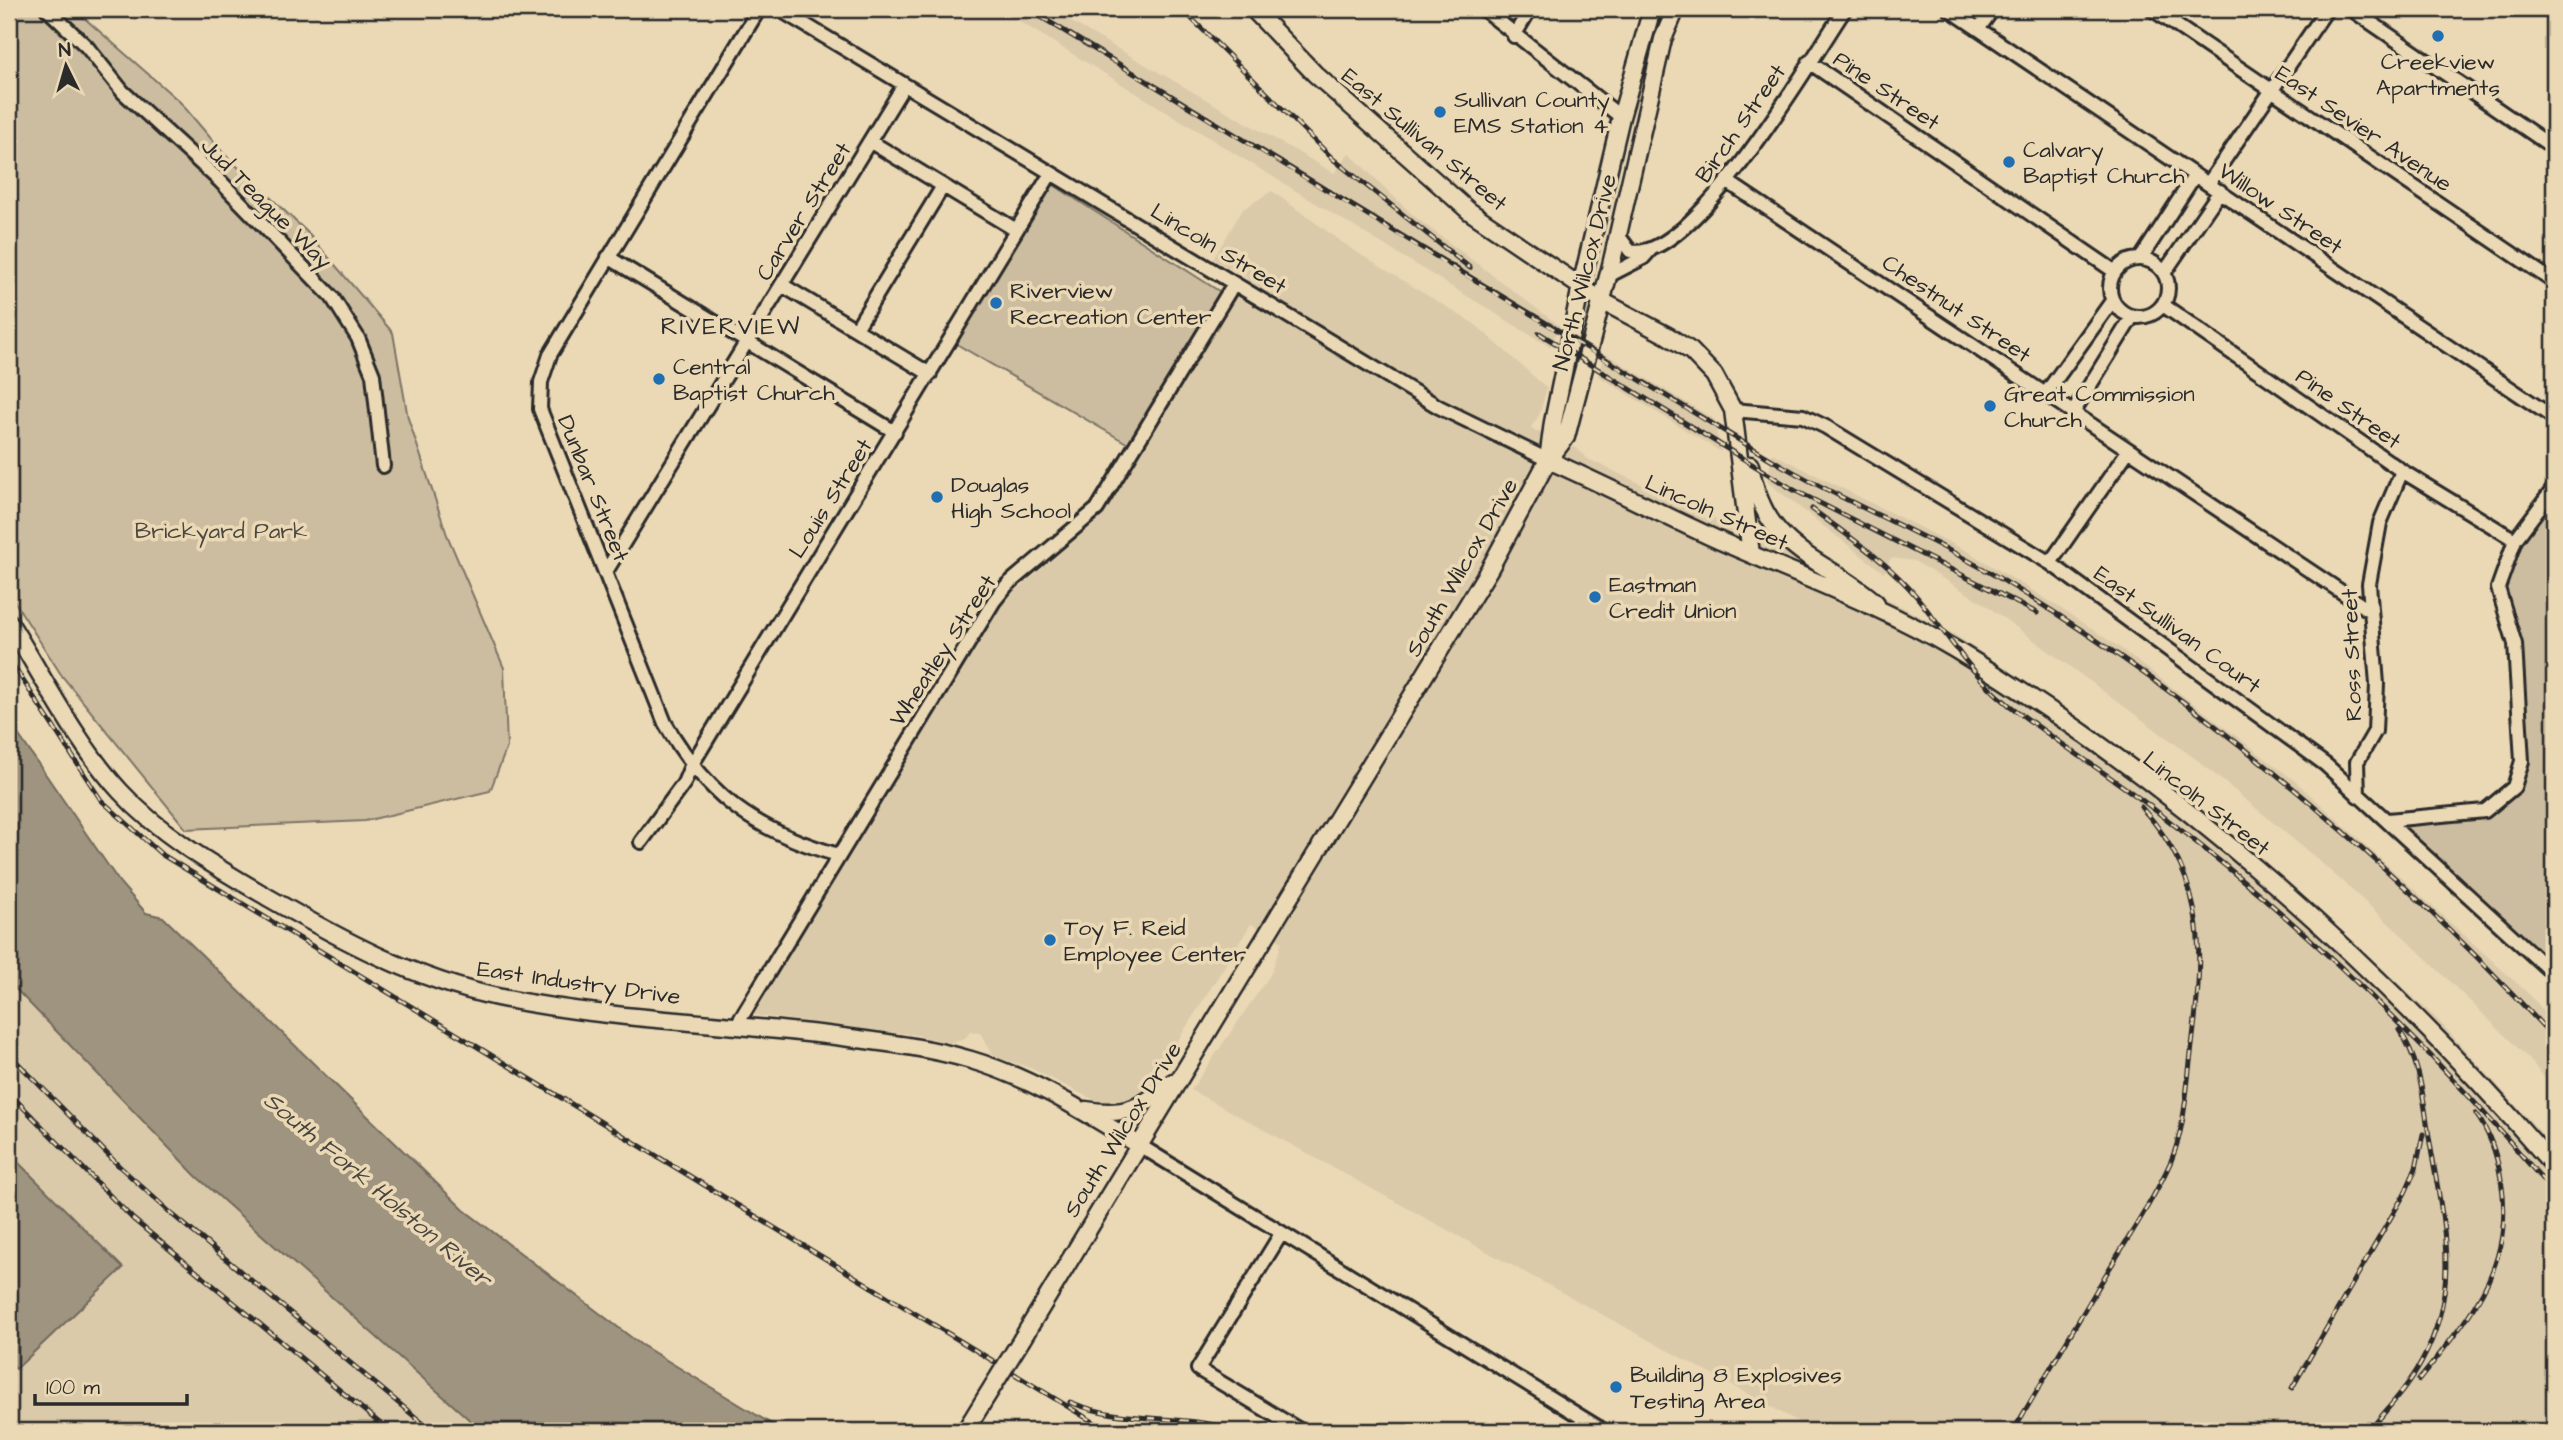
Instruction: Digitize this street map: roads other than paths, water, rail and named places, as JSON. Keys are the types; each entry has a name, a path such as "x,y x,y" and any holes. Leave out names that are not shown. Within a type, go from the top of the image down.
{"main road":[{"name":"East Sullivan Street","path":"1253,9 1315,74 1460,203 1581,286"},
{"name":"North Wilcox Drive","path":"1581,286 1621,117 1652,9"},
{"name":"North Wilcox Drive","path":"1548,460 1566,437 1618,236 1663,39 1676,9"},
{"path":"1621,117 1641,131"},
{"path":"1581,286 1602,301 1691,351 1714,375 1744,431 1755,486 1770,519 1812,561 1866,594 1891,616"},
{"name":"South Wilcox Drive","path":"965,1431 1490,568 1548,460 1553,422 1581,286"},
{"path":"1733,410 1751,554"},
{"name":"Lincoln Street","path":"1548,460 1891,616 1956,651 2034,701 2225,844 2377,978 2466,1068 2554,1166"},
{"name":"East Industry Drive","path":"9,622 75,728 120,791 162,829 309,921 392,964 495,996 591,1011 887,1042 970,1059 1011,1073 1078,1108 1139,1146"},
{"path":"1078,1108 1124,1113 1140,1106 1181,1077"}],"street":[{"name":"Jud Teague Way","path":"47,9 87,47 123,93 219,180 332,298 358,338 373,375 383,466"},
{"name":"Dunbar Street","path":"759,9 608,257 544,368 540,397 544,424 665,723 691,766 719,795 755,822 798,843 838,855"},
{"name":"Lincoln Street","path":"779,9 1439,407 1548,460"},
{"path":"1483,9 1514,36 1621,117"},
{"path":"1514,36 1530,9"},
{"name":"Birch Street","path":"1608,276 1643,258 1654,247 1695,219 1728,182 1846,9"},
{"name":"Willow Street","path":"1949,9 2554,418"},
{"path":"1979,28 1993,9"},
{"name":"East Sevier Avenue","path":"2152,9 2554,282"},
{"path":"2164,273 2271,91 2327,9"},
{"path":"2351,9 2554,148"},
{"name":"Pine Street","path":"1809,62 2114,271"},
{"name":"Carver Street","path":"605,573 904,85"},
{"path":"871,142 1016,230"},
{"name":"Louis Street","path":"641,842 684,783 691,766 1051,173"},
{"path":"2141,258 2195,175"},
{"name":"Chestnut Street","path":"1728,182 2370,611"},
{"path":"856,329 943,186"},
{"path":"1618,236 1630,251 1654,247"},
{"path":"608,257 895,432"},
{"path":"2141,258 2150,261 2164,273 2168,289 2163,305 2150,315 2132,317 2117,308 2112,301 2109,285 2114,271 2123,263 2141,258"},
{"path":"782,285 930,374"},
{"name":"Wheatley Street","path":"736,1026 994,601 1007,584 1097,509 1233,285"},
{"path":"2046,393 2112,301"},
{"name":"Pine Street","path":"2163,305 2402,471 2515,540"},
{"path":"2074,411 2132,317"},
{"name":"East Sullivan Court","path":"1733,410 1803,416 1826,427 2050,563 2326,765 2551,967"},
{"path":"2050,563 2128,451"},
{"name":"Ross Street","path":"2358,796 2357,762 2375,731 2378,684 2369,584 2380,523 2402,471"},
{"path":"2388,820 2435,818 2485,811 2514,787 2522,761 2515,644 2498,588 2515,540 2554,488"},
{"path":"1139,1146 1604,1431"},
{"path":"1280,1234 1198,1369 1301,1431"}],"water":[{"name":"South Fork Holston River","path":"9,721 120,883 146,913 163,917 464,1210 640,1344 783,1431 482,1431 196,1176 9,982"},
{"path":"9,1153 123,1268 16,1369 9,1362"}],"railway":[{"path":"1028,9 1759,452 1983,569 2088,635 2231,738 2299,794 2431,912 2554,1038"},
{"path":"1182,9 1333,159 1470,268"},
{"path":"1539,333 1794,490 2037,613"},
{"path":"1812,509 1867,550 1906,584 1971,667 1995,693 2206,850 2312,941 2462,1089 2554,1193"},
{"path":"9,659 101,800 161,854 1108,1431"},
{"path":"2013,1431 2157,1189 2171,1161 2182,1125 2198,992 2197,927 2181,866 2164,836 2141,807"},
{"path":"2369,1431 2404,1389 2421,1363 2434,1335 2442,1308 2445,1281 2444,1228 2424,1099 2413,1056 2399,1030"},
{"path":"9,1054 119,1166 173,1215 432,1431"},
{"path":"9,1093 133,1219 389,1431"},
{"path":"2419,1380 2455,1334 2485,1288 2502,1238 2504,1210 2501,1179 2489,1137 2476,1114"},
{"path":"2292,1388 2405,1193 2416,1168 2423,1134"},
{"path":"1070,1402 1112,1414 1197,1422 1238,1431"},
{"path":"1376,1427 1386,1431"}],"place":[{"name":"Creekview Apartments","path":"2438,36"},
{"name":"Sullivan County EMS Station 4","path":"1440,112"},
{"name":"Calvary Baptist Church","path":"2009,162"},
{"name":"Riverview Recreation Center","path":"996,303"},
{"name":"Central Baptist Church","path":"659,379"},
{"name":"Great Commission Church","path":"1990,406"},
{"name":"Douglas High School","path":"937,497"},
{"name":"Eastman Credit Union","path":"1595,597"},
{"name":"Toy F. Reid Employee Center","path":"1050,940"},
{"name":"Building 8 Explosives Testing Area","path":"1616,1387"}],"district":[{"name":"RIVERVIEW","path":"731,326"}],"park label":[{"name":"Brickyard Park","path":"221,530"}]}
